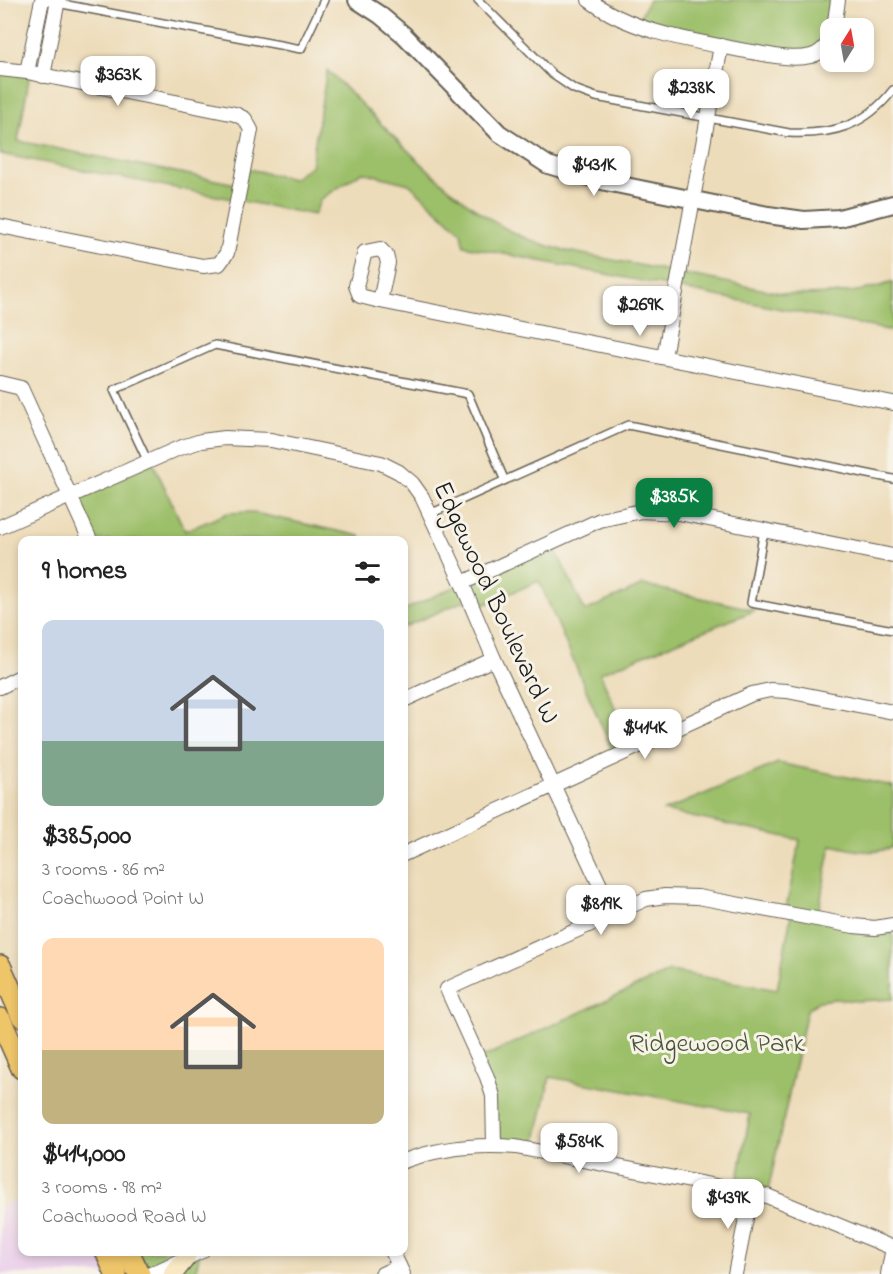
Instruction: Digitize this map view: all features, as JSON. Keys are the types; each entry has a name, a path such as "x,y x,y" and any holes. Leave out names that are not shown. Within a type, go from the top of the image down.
{"main road":[{"path":"0,966 18,1007"},
{"path":"0,1018 18,1059"},
{"path":"107,1256 116,1274"},
{"path":"130,1256 139,1274"},
{"path":"173,1274 193,1256"}],"street":[{"path":"27,72 42,0"},
{"path":"357,0 404,35 499,133 548,165 575,175 768,215 804,220 839,219 893,204"},
{"path":"589,0 635,25 662,33 777,56 799,58 813,56 820,52"},
{"path":"835,18 838,0"},
{"path":"43,75 58,2"},
{"path":"664,357 721,46"},
{"path":"0,69 43,75 235,114 249,123 250,137 227,253 219,264 202,266 0,226"},
{"path":"380,302 893,403"},
{"path":"0,383 21,388 88,536"},
{"name":"Edgewood Boulevard W","path":"0,527 201,441 225,438 271,440 381,463 399,472 412,483 422,497 494,659 614,913"},
{"path":"462,583 600,520 622,514 659,511 893,556"},
{"path":"408,698 494,659"},
{"path":"0,687 18,678"},
{"path":"408,852 752,694 770,690 787,691 893,712"},
{"path":"494,1145 492,1096 487,1077 447,989 646,899 682,895 854,926 875,928 893,925"},
{"path":"408,1160 461,1148 494,1145 534,1149 767,1196 893,1248 888,1274"},
{"path":"735,1274 751,1193"},
{"path":"151,1274 192,1256"},
{"path":"382,1274 401,1270 394,1256"}],"lane":[{"path":"42,0 301,49 324,0"},
{"path":"478,0 552,74 574,89 596,97 789,133 815,134 860,121 880,106 893,90"},
{"path":"148,462 114,390 215,345 468,394 504,479"},
{"path":"430,514 627,425 893,479"},
{"path":"764,530 751,603 893,630"}],"shaded area":[{"path":"18,1199 18,1256 108,1256 116,1274 0,1274 0,1207"}],"green space":[{"path":"649,0 838,0 835,18 820,18 820,50 813,56 635,25"},
{"path":"0,69 30,73 18,141 236,184 239,167 293,179 311,166 327,70 437,178 485,216 516,234 562,250 786,294 840,293 893,282 893,331 464,246 461,232 409,184 362,172 321,199 314,215 0,154"},
{"path":"152,460 185,531 228,513 250,512 360,536 88,536 70,496"},
{"path":"552,542 585,611 643,585 756,610 600,673 633,749 615,757 539,581 472,610 468,599 408,625 408,608"},
{"name":"Ridgewood Park","path":"778,763 893,786 893,847 870,851 831,845 817,919 893,925 893,999 819,1001 807,1010 767,1196 736,1190 750,1114 550,1077 534,1149 494,1145 494,1116 479,1059 670,971 777,990 791,915 785,913 800,840 664,811"},
{"path":"130,1256 199,1256 195,1274 139,1274"}]}
